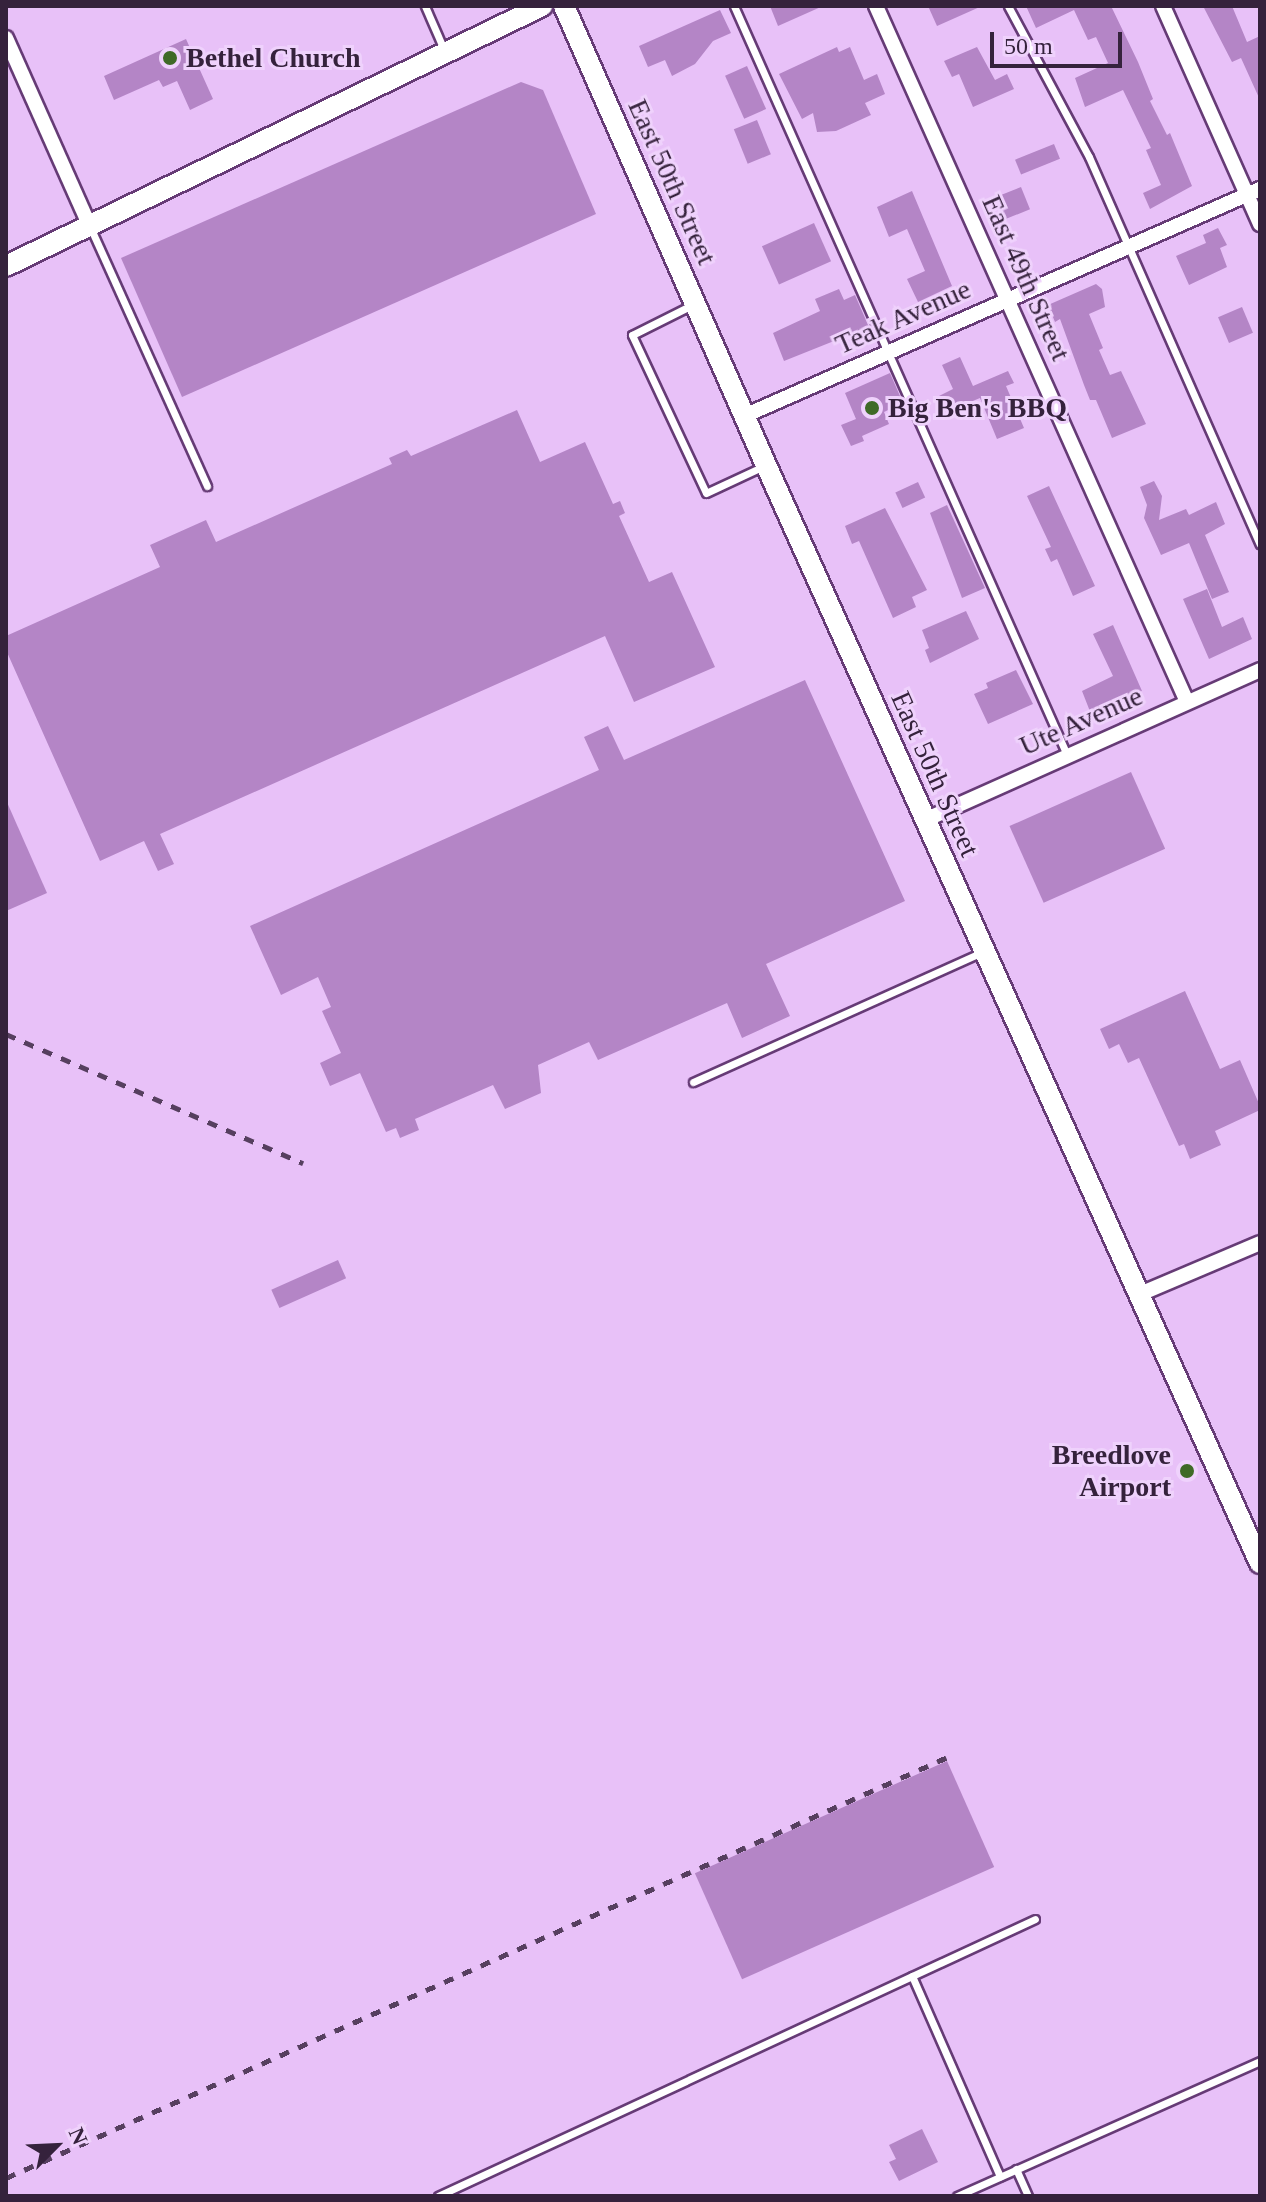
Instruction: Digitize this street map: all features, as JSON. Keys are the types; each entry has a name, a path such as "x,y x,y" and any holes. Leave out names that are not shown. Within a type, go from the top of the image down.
{"main road":[{"path":"6,266 542,6"},
{"name":"East 50th Street","path":"564,6 744,416 1260,1563"}],"street":[{"name":"East 49th Street","path":"876,6 1187,702"},
{"path":"1163,6 1254,192 1260,224"},
{"path":"6,38 90,227"},
{"name":"Teak Avenue","path":"744,416 1254,192"},
{"name":"Ute Avenue","path":"925,820 1260,670"},
{"path":"1140,1294 1260,1243"}],"lane":[{"path":"425,6 445,53"},
{"path":"734,6 1067,755"},
{"path":"1008,6 1059,96 1260,544"},
{"path":"90,227 207,486"},
{"path":"694,304 632,335 706,493 766,465"},
{"path":"693,1082 984,951"},
{"path":"442,2195 1035,1919"},
{"path":"912,1976 1000,2176"},
{"path":"957,2196 1260,2061"},
{"path":"1016,2169 1028,2196"}],"building":[{"path":"770,6 823,6 778,26"},
{"path":"928,6 982,6 937,26"},
{"path":"1026,6 1111,6 1138,62 1153,99 1150,101 1167,135 1170,133 1192,186 1150,209 1143,193 1161,185 1146,150 1151,148 1123,90 1085,107 1075,78 1108,63 1096,37 1088,40 1074,10 1036,28"},
{"path":"1203,6 1232,6 1247,42 1260,36 1260,100 1241,58 1232,62"},
{"path":"720,10 731,33 713,41 695,64 672,76 665,60 648,67 639,46"},
{"name":"Bethel Church","path":"186,39 213,99 190,110 177,81 163,87 159,80 114,100 104,76"},
{"path":"837,47 839,52 850,47 864,80 877,74 885,94 865,103 871,115 836,131 817,132 813,113 802,119 779,74"},
{"path":"977,47 995,80 1007,74 1014,89 973,107 959,74 952,77 944,61"},
{"path":"747,66 766,109 744,119 725,76"},
{"path":"521,82 543,90 596,214 182,397 121,258"},
{"path":"757,120 771,154 748,164 734,129"},
{"path":"1054,144 1060,159 1021,175 1015,160"},
{"path":"1021,187 1030,209 1005,219 996,197"},
{"path":"912,191 952,286 918,302 907,279 925,271 907,229 889,237 877,207"},
{"path":"814,223 831,261 779,285 762,246"},
{"path":"1218,228 1227,245 1220,248 1227,267 1189,285 1176,256 1206,243 1203,235"},
{"path":"1096,284 1102,289 1105,307 1089,314 1103,348 1099,350 1110,375 1121,371 1146,424 1112,438 1096,400 1090,400 1060,319 1055,322 1048,305"},
{"path":"839,289 844,300 855,295 869,327 784,361 773,333 820,311 815,299"},
{"path":"1242,307 1253,333 1229,343 1218,317"},
{"path":"960,357 973,386 1008,371 1014,383 1006,386 1024,428 997,439 980,398 944,413 937,397 953,389 942,365"},
{"name":"Big Ben's BBQ","path":"890,373 903,403 884,412 889,424 862,436 864,441 851,446 841,425 856,419 845,393"},
{"path":"517,410 540,462 585,442 613,504 620,501 625,513 619,516 649,582 672,572 715,667 634,702 605,636 160,834 174,864 158,871 144,841 100,861 6,650 6,636 160,567 150,545 206,520 216,542 392,464 389,458 407,450 411,456"},
{"path":"1154,481 1162,496 1159,520 1186,509 1189,515 1216,502 1225,524 1205,535 1229,592 1212,599 1189,543 1161,555 1144,518 1147,505 1140,487"},
{"path":"918,482 925,497 903,508 895,493"},
{"path":"1049,486 1095,586 1073,596 1057,559 1051,562 1045,549 1051,547 1027,496"},
{"path":"947,505 985,588 962,598 930,513"},
{"path":"885,508 927,590 912,597 916,607 893,618 859,541 852,544 845,526"},
{"path":"1207,589 1222,627 1243,617 1252,639 1209,659 1183,599"},
{"path":"966,611 979,639 930,663 925,650 929,648 922,630"},
{"path":"1113,625 1142,691 1091,714 1082,691 1113,676 1093,634"},
{"path":"1016,670 1033,704 988,724 974,694 988,688 986,683"},
{"path":"805,680 905,901 766,964 790,1016 742,1038 727,1003 598,1060 589,1042 538,1065 541,1093 505,1109 493,1085 415,1119 419,1130 400,1138 396,1128 386,1132 360,1073 330,1086 320,1063 341,1053 322,1011 331,1007 318,977 281,995 250,926 599,770 584,737 608,726 624,760"},
{"path":"1131,772 1165,849 1044,903 1009,826"},
{"path":"6,800 47,893 6,911"},
{"path":"1185,991 1220,1069 1240,1060 1260,1106 1260,1110 1215,1131 1221,1145 1190,1159 1184,1144 1179,1146 1139,1058 1128,1063 1119,1044 1109,1049 1100,1029"},
{"path":"338,1260 346,1278 279,1308 271,1290"},
{"path":"947,1761 994,1867 742,1979 695,1873"},
{"path":"922,2129 938,2162 899,2181 889,2162 896,2159 889,2145"}],"railway":[{"path":"6,1034 303,1163"},
{"path":"6,2178 952,1755"}],"place":[{"name":"Bethel Church","path":"170,58"},
{"name":"Big Ben's BBQ","path":"872,408"},
{"name":"Breedlove Airport","path":"1187,1471"}]}
